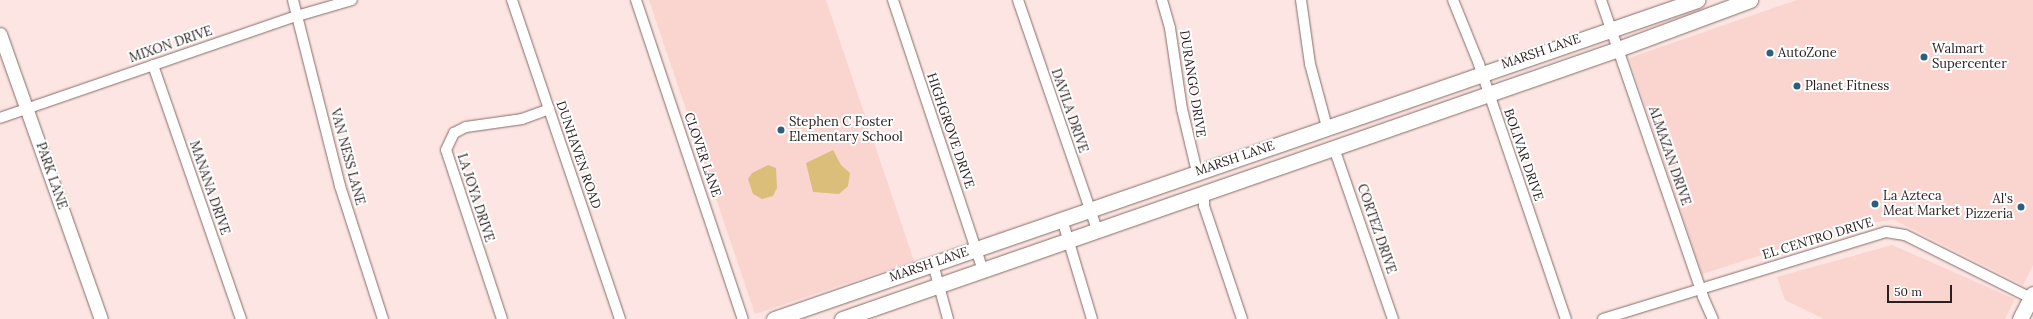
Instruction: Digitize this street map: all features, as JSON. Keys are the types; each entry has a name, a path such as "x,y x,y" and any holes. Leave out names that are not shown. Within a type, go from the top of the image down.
{"main road":[{"name":"MARSH LANE","path":"774,319 804,314 933,264 1611,28 1696,0"},
{"name":"MARSH LANE","path":"842,319 1618,49 1722,5 1750,0"},
{"path":"1327,127 1334,148"},
{"path":"1197,172 1204,193"},
{"path":"2020,319 2032,297"}],"street":[{"name":"VAN NESS LANE","path":"294,0 340,186 383,319"},
{"name":"MIXON DRIVE","path":"0,118 297,16 352,0"},
{"name":"DUNHAVEN ROAD","path":"512,0 620,319"},
{"name":"CLOVER LANE","path":"636,0 743,319"},
{"name":"HIGHGROVE DRIVE","path":"893,0 983,270"},
{"name":"DAVILA DRIVE","path":"1018,0 1097,230"},
{"name":"DURANGO DRIVE","path":"1162,0 1170,28 1182,109 1197,172"},
{"path":"1301,0 1310,64 1327,127"},
{"name":"BOLIVAR DRIVE","path":"1454,0 1489,94 1566,319"},
{"name":"ALMAZAN DRIVE","path":"1601,0 1700,288 1713,319"},
{"name":"PARK LANE","path":"0,34 101,319"},
{"name":"MANANA DRIVE","path":"153,65 242,319"},
{"name":"LA JOYA DRIVE","path":"502,319 446,150 454,133 466,127 522,119 549,109"},
{"name":"CORTEZ DRIVE","path":"1334,148 1393,319"},
{"path":"1204,193 1204,206 1242,319"},
{"path":"1062,219 1092,319"},
{"name":"EL CENTRO DRIVE","path":"1603,319 1880,234 1896,232 2032,297"},
{"path":"933,264 948,319"}],"shaded area":[{"name":"Stephen C Foster Elementary School","path":"649,0 826,0 914,261 755,314"},
{"path":"1797,0 2033,0 2033,265 2023,285 1894,220 1859,224 1702,274 1629,58"},
{"path":"833,150 841,165 850,173 848,186 839,194 813,192 806,163"},
{"path":"768,165 776,168 777,188 773,196 762,199 753,194 748,179 752,173"},
{"path":"1892,245 2015,299 2005,319 1824,319 1785,300 1777,277"}],"place":[{"name":"AutoZone","path":"1770,53"},
{"name":"Walmart Supercenter","path":"1924,57"},
{"name":"Planet Fitness","path":"1797,86"},
{"name":"Stephen C Foster Elementary School","path":"781,130"},
{"name":"La Azteca Meat Market","path":"1875,204"},
{"name":"Al's Pizzeria","path":"2021,207"}]}
